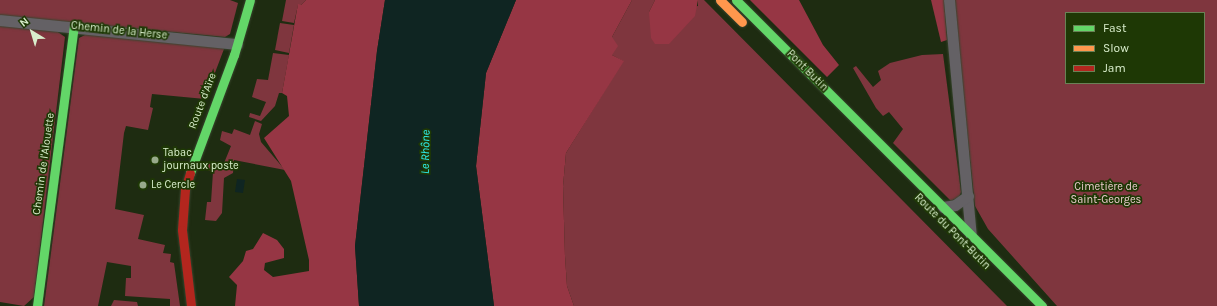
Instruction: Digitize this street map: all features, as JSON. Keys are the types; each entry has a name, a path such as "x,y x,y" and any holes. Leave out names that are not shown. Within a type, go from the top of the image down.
{"street":[{"name":"Route d'Aïre","path":"191,306 182,230 185,189 192,164 237,44 250,0"},
{"path":"720,0 747,27"},
{"name":"Pont Butin","path":"736,0 886,150"},
{"name":"Route du Pont-Butin","path":"949,0 971,235"},
{"name":"Chemin de la Herse","path":"0,20 74,26 237,44"},
{"name":"Chemin de l'Alouette","path":"37,306 74,26"},
{"name":"Route du Pont-Butin","path":"886,150 1042,306"},
{"path":"943,207 955,205 968,196"}],"green space":[{"path":"0,0 230,0 238,3 230,34 225,37 0,16"},
{"path":"286,0 306,0 301,5 298,5 294,23 282,21"},
{"path":"632,0 655,0 649,12 698,6 698,0 704,0 1007,306 574,306 567,286 565,256 563,186 566,153 623,61 612,55 612,37"},
{"name":"Cimetière de Saint-Georges","path":"953,0 1217,0 1217,306 1057,306 988,229 975,206"},
{"path":"280,23 294,25 289,53 275,50"},
{"path":"0,25 55,30 65,37 34,297 24,306 0,302"},
{"path":"89,33 222,46 224,49 205,99 152,94 150,107 153,108 148,130 126,126 124,133 115,209 144,215 138,239 165,245 163,253 171,254 170,262 174,263 180,306 170,306 170,299 125,296 126,278 131,278 131,266 107,262 98,306 44,306 79,38"},
{"path":"273,53 289,55 282,93 279,93 275,106 261,121 249,117 250,113 260,116 266,102 252,97 257,79 268,80"},
{"path":"943,54 961,192 959,197 951,201 893,143 903,129 889,112 883,116 876,108 853,68 856,66 873,87 881,80 878,71 890,63 922,55"},
{"path":"255,121 262,124 259,134 261,142 285,170 234,160 233,173 224,178 222,213 216,221 205,220 207,202 211,202 213,172 202,168 205,162 222,168 231,146 220,140 222,131 232,134 234,129 250,135"},
{"path":"114,300 137,302 138,306 111,306"}],"shaded area":[{"path":"306,0 385,0 377,51 355,246 359,306 235,306 237,285 229,277 243,261 246,251 253,249 263,233 277,240 284,249 284,258 265,263 264,270 273,277 309,271 309,260 291,181 264,138 289,116 287,96 282,93 298,4 301,5"},
{"path":"516,0 632,0 612,37 618,46 612,55 624,61 566,153 563,186 565,256 567,286 574,306 494,306 476,166 486,73"},
{"path":"655,0 698,0 695,16 669,44 655,44 651,38 649,12"},
{"path":"750,0 799,0 823,45 839,65 827,77"},
{"path":"931,0 944,0 947,40 941,42"}],"water":[{"name":"Le Rhône","path":"385,0 516,0 486,73 476,166 494,306 359,306 355,246 377,51"},
{"path":"237,179 245,180 243,193 235,192"}],"traffic: fast":[{"path":"190,173 234,55 250,0"},
{"path":"736,0 1042,306"},
{"path":"37,306 74,26"}],"traffic: slow":[{"path":"720,0 742,22"}],"traffic: jam":[{"path":"190,173 185,189 182,230 191,306"}],"place":[{"name":"Tabac journaux poste","path":"155,160"},
{"name":"Le Cercle","path":"143,185"}]}
